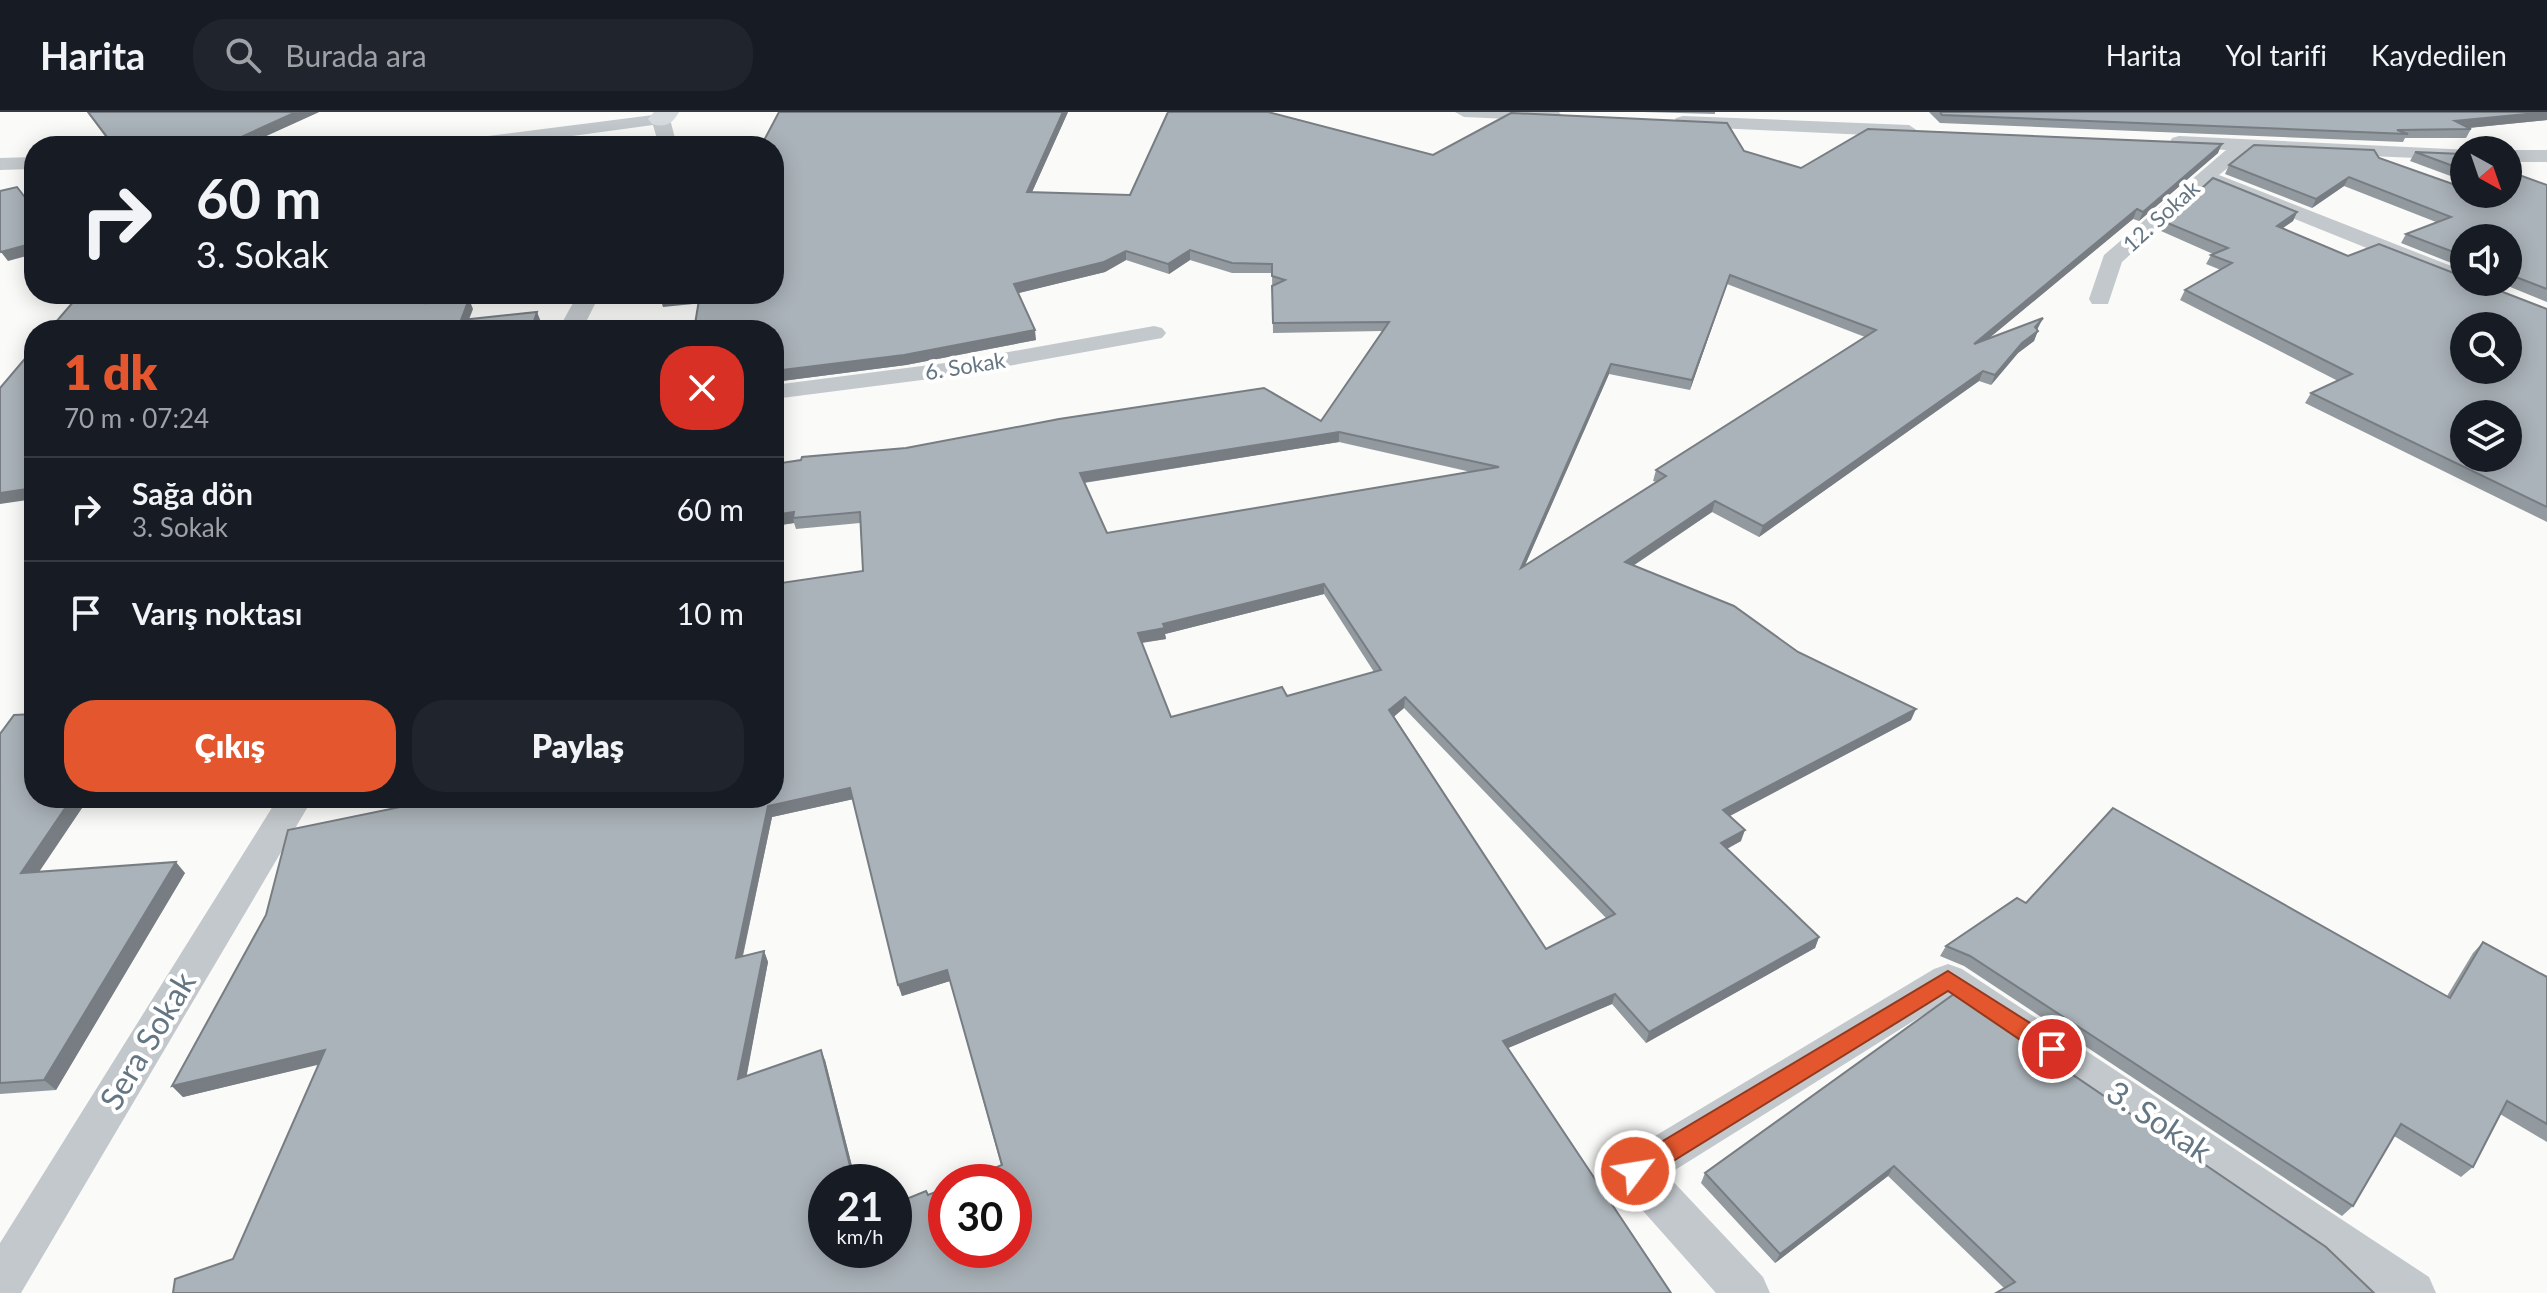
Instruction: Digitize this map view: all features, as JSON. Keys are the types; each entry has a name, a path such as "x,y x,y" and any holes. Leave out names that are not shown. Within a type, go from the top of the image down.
{"street":[{"path":"1464,112 1574,117"},
{"path":"525,136 664,116 667,136"},
{"path":"1668,121 1934,132"},
{"path":"2154,141 2450,153"},
{"name":"12. Sokak","path":"2100,299 2112,260 2244,145"},
{"path":"2357,150 2411,170"},
{"path":"2522,156 2547,156"},
{"path":"0,164 24,163"},
{"path":"2205,176 2450,274"},
{"name":"6. Sokak","path":"784,391 953,369 1154,333"},
{"name":"Sera Sokak","path":"0,1285 290,808"},
{"name":"3. Sokak","path":"1747,1293 1635,1171 1948,980 2413,1293"}],"building":[{"path":"88,112 296,112 244,136 106,136"},
{"path":"779,112 1063,112 1027,192 1130,195 1168,112 1268,112 1433,155 1511,113 1727,123 1744,151 1801,168 1868,129 2222,144 2143,212 2137,209 1974,344 2043,318 2035,327 2038,331 2022,343 1995,375 1983,371 1763,526 1715,501 1625,562 1734,606 1798,652 1916,709 1723,810 1745,830 1721,843 1819,937 1649,1032 1615,994 1503,1041 1671,1293 173,1293 175,1279 233,1259 325,1050 172,1086 266,915 288,830 395,808 768,808 736,958 764,951 738,1079 821,1050 850,1164 808,1164 808,1268 912,1268 912,1197 926,1191 928,1268 1032,1268 1032,1164 1002,1164 947,970 898,985 850,788 784,802 784,583 863,571 860,512 793,518 794,512 784,514 784,463 801,460 802,457 906,448 1059,419 1264,388 1321,421 1389,322 1273,323 1272,286 1285,280 1272,276 1272,264 1232,263 1190,250 1168,264 1126,251 1104,262 1014,284 1035,330 904,355 784,370 784,320 696,320 698,304 784,304 784,136 766,136","holes":["1730,275 1876,330 1656,470 1666,476 1521,568 1611,364 1692,380","1339,432 1499,467 1107,533 1080,473","1324,584 1381,670 1287,696 1282,687 1171,717 1138,633","1405,697 1615,914 1546,949 1389,710"]},
{"path":"1940,112 2547,112 2455,121 2471,129 2397,130 2408,134 1942,115"},
{"path":"2254,145 2374,150 2379,158 2450,183 2450,208 2522,208 2522,176 2547,185 2547,289 2522,279 2522,224 2450,224 2450,251 2406,234 2451,217 2349,177 2316,199 2229,165"},
{"path":"2415,152 2450,153 2450,165"},
{"path":"2213,178 2297,212 2277,226 2348,256 2379,244 2450,272 2450,296 2513,296 2547,309 2547,507 2475,472 2522,472 2522,400 2450,400 2450,460 2311,393 2352,374 2185,290 2232,263 2211,255 2228,248 2165,222"},
{"path":"17,187 24,196 24,246 1,252 0,250 0,191"},
{"path":"71,304 467,304 461,320 58,320"},
{"path":"537,312 534,320 461,320"},
{"path":"24,360 24,489 0,493 0,388"},
{"path":"24,714 24,808 65,808 21,873 176,862 44,1080 0,1083 0,734 14,715"},
{"path":"2113,808 2450,998 2483,942 2547,977 2547,1124 2507,1101 2473,1167 2401,1124 2353,1206 1970,956 1946,946 2017,898 2026,903"},
{"path":"1954,994 2326,1247 2374,1293 1996,1293 2015,1282 1894,1166 1780,1254 1705,1173"}],"route":[{"path":"1635,1171 1948,980 2052,1049"}]}
